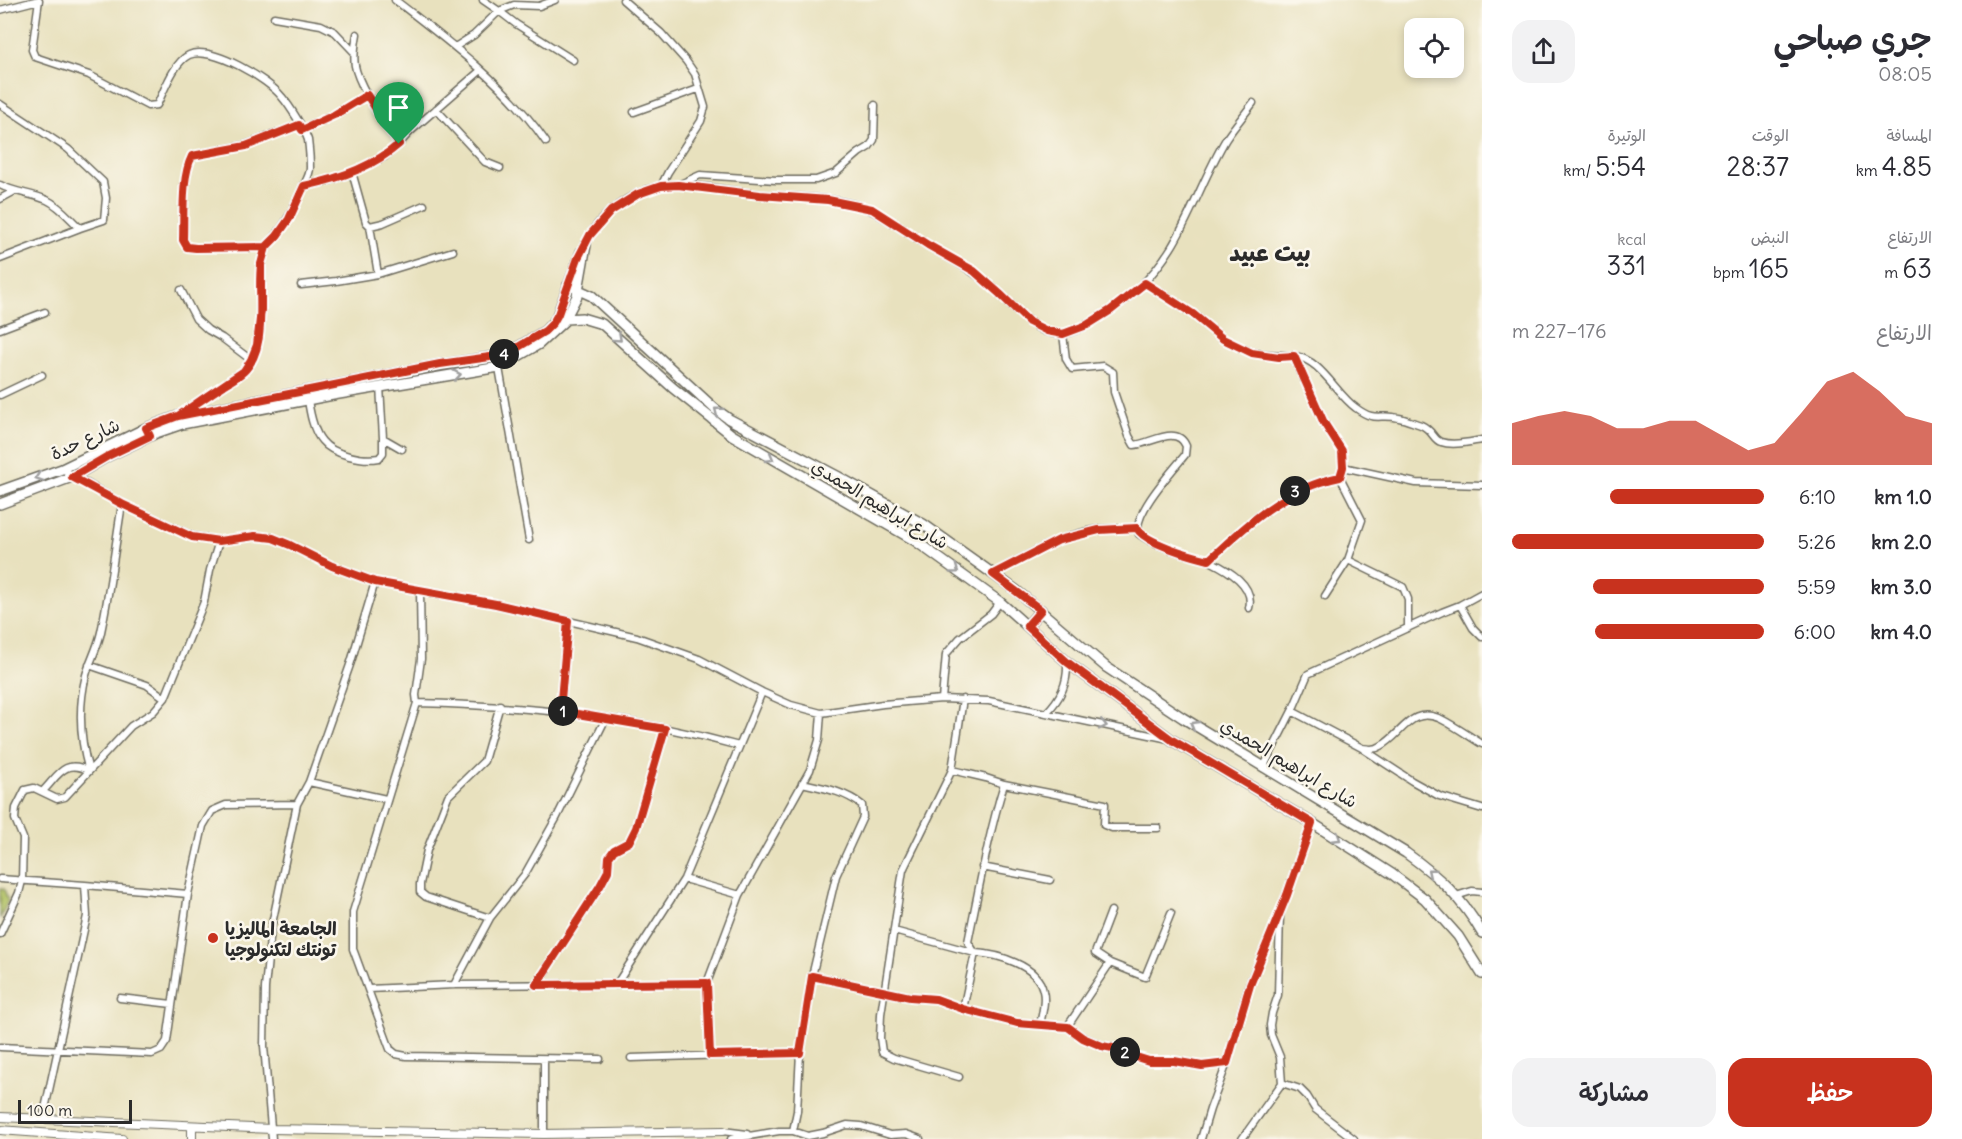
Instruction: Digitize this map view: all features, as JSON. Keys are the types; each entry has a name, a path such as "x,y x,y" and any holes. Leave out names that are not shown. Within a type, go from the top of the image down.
{"main road":[{"name":"شارع حدة","path":"308,395 499,367 539,344 566,319 578,289 586,245"},
{"name":"شارع حدة","path":"0,492 62,469 148,432 194,416 308,395 440,364 510,352 549,327 558,314 575,264 586,245"},
{"path":"582,264 584,279 592,296"},
{"name":"شارع ابراهيم الحمدي","path":"568,285 592,296 714,409 923,524 1041,610 1106,667 1263,768 1406,853 1434,874 1456,896 1482,933"},
{"name":"شارع ابراهيم الحمدي","path":"566,319 582,318 602,324 673,388 750,447 914,540 1000,602 1067,662 1172,740 1312,823 1392,874 1425,900 1458,936 1482,974"},
{"path":"673,388 682,377"},
{"name":"شارع حدة","path":"2,504 72,477 178,416 194,416"},
{"path":"750,447 759,434"},
{"path":"0,492 2,504"},
{"path":"1027,626 1041,610"}],"street":[{"path":"0,10 39,0 32,50 35,57 90,75 148,106 157,105 178,63 189,55 199,53 224,58 255,75 281,95 307,138 310,170 289,219 266,247 261,264 260,327 257,345 251,360 244,371 178,416"},
{"path":"395,0 455,47 524,114 546,142"},
{"path":"483,0 573,60"},
{"path":"455,47 474,35 499,11 514,5 539,6 555,0"},
{"path":"623,0 661,33 686,61 695,74 705,107 701,121 661,186"},
{"path":"274,17 321,25 335,32 354,52"},
{"path":"357,34 353,60 357,78 399,144"},
{"path":"304,186 331,180 384,157 480,71"},
{"path":"634,112 698,89"},
{"path":"266,247 187,247 183,240 187,164 192,156 246,146 301,127 334,115 367,95"},
{"path":"586,245 590,235 611,211 638,194 661,186 678,185 828,200 872,209 974,271 1029,322 1047,331 1063,334 1087,325 1111,310 1145,283 1171,248 1226,140 1253,103"},
{"path":"0,104 68,149 103,182 106,198 104,220 0,259"},
{"path":"678,185 700,175 816,180 836,173 869,147 874,140 875,105"},
{"path":"436,109 485,162 500,168"},
{"path":"352,172 366,222 370,226 378,273"},
{"path":"0,185 14,192 38,196 50,201 80,228"},
{"path":"0,199 14,192"},
{"path":"370,226 424,206"},
{"path":"301,285 378,273 453,250"},
{"path":"1145,283 1193,314 1223,339 1252,353 1279,357 1304,357 1348,401 1367,415 1377,418 1385,416 1399,418 1420,425 1430,429 1434,438 1441,442 1456,444 1482,440"},
{"path":"181,290 196,319 251,360"},
{"path":"0,329 45,312"},
{"path":"1063,334 1066,359 1072,369 1103,366 1113,372 1114,392 1134,445 1169,435 1181,438 1186,446 1185,454 1139,518 1137,528 1143,536 1180,552 1209,560 1245,585 1251,600 1249,608"},
{"path":"497,356 529,540"},
{"path":"1294,356 1324,423 1342,451 1343,467 1340,477 1362,520 1348,560 1325,596"},
{"path":"0,395 42,375"},
{"path":"308,395 315,428 322,442 356,459 380,458 383,453 380,386"},
{"path":"383,438 402,449"},
{"path":"1343,467 1416,483 1482,485"},
{"path":"62,469 72,477 122,504 192,537 219,541 255,536 273,538 332,566 375,582 496,604 637,637 699,659 791,705 821,713 883,704 963,699 1005,703 1172,740"},
{"path":"1209,560 1235,536 1284,498 1302,488 1340,477"},
{"path":"89,771 81,742 85,678 100,634 122,504"},
{"path":"993,574 1059,540 1099,530 1137,528"},
{"path":"0,934 19,893 22,881 24,846 15,819 16,808 25,790 34,788 43,790 57,799 65,797 131,726 153,712 165,698 204,602 210,570 219,541"},
{"path":"1348,560 1403,587 1408,599 1408,628"},
{"path":"272,1139 264,1046 265,988 272,928 297,804 309,782 351,662 375,582"},
{"path":"420,590 421,659 417,703 353,912 353,949 390,1049 396,1054 600,1059"},
{"path":"1263,768 1308,674 1482,593"},
{"path":"942,699 946,654 960,638 991,614 1000,602"},
{"path":"1460,605 1473,628 1482,637"},
{"path":"560,711 568,621"},
{"path":"1046,713 1061,695 1068,673 1067,662"},
{"path":"89,665 147,685 165,698"},
{"path":"616,985 684,879 762,692"},
{"path":"959,1077 894,1059 882,1052 880,1038 903,870 951,770 963,699"},
{"path":"417,703 500,705 560,711 665,729 739,746"},
{"path":"490,918 426,897 420,892 420,884 427,850 448,796 484,760 500,705"},
{"path":"1292,711 1362,748 1439,796 1482,809"},
{"path":"710,1055 707,983 740,895 810,770 819,740 821,713"},
{"path":"1362,748 1373,749 1383,746 1409,721 1421,715 1440,718 1482,744"},
{"path":"454,985 490,918 525,874 606,718"},
{"path":"536,985 600,886 608,871 609,857 614,850 629,842 636,828 665,729"},
{"path":"43,790 59,771 81,766 89,771"},
{"path":"951,770 1004,784 1105,804 1104,825 1112,828 1158,828"},
{"path":"309,782 386,799"},
{"path":"793,1131 797,1111 800,1053 812,976 836,876 863,817 862,805 854,799 841,792 802,783"},
{"path":"963,1009 975,953 968,942 982,867 1004,784"},
{"path":"0,1047 152,1054 161,1050 167,1041 188,894 203,826 212,811 226,805 297,804"},
{"path":"1201,1139 1250,985 1280,913 1312,823"},
{"path":"982,867 1050,880"},
{"path":"0,879 188,894"},
{"path":"684,879 740,895"},
{"path":"40,1132 87,916 85,885"},
{"path":"1456,896 1472,891 1482,892"},
{"path":"1111,911 1095,953 1110,963 1145,977 1170,914"},
{"path":"1242,1139 1282,1083 1280,1057 1271,1035 1270,1025 1278,995 1280,913"},
{"path":"894,931 1021,964 1037,978 1043,990 1040,1024"},
{"path":"1068,1027 1110,963"},
{"path":"812,976 910,997 936,999 963,1009 1017,1023 1068,1027 1083,1038 1102,1046 1118,1049 1149,1061 1174,1061 1202,1066 1227,1063"},
{"path":"369,989 454,985 707,983"},
{"path":"120,998 172,1004"},
{"path":"631,1058 800,1053"},
{"path":"544,1059 544,1134"},
{"path":"1282,1083 1300,1089 1308,1096 1315,1109 1354,1139"},
{"path":"0,1117 272,1130 544,1134 723,1131 754,1136"},
{"path":"731,1139 779,1131 793,1131 808,1136 823,1134 847,1125 861,1126 890,1135 906,1134 920,1139"},
{"path":"192,1126 192,1139"},
{"path":"0,1130 122,1139"}],"green space":[{"path":"0,888 4,889 8,901 0,919"}],"place":[{"name":"الجامعة الماليزيا تونتك لتكنولوجيا","path":"213,938"}],"district":[{"name":"بيت عبيد","path":"1270,252"}],"route":[{"path":"399,144 367,95 334,115 302,130 299,125 246,146 192,156 187,164 186,179 183,240 187,247 266,247 261,264 260,288 261,310 260,327 257,345 251,360 244,371 178,416 510,352 545,331 556,319 578,258 590,235 611,211 638,194 661,186 678,185 828,200 872,209 974,271 1029,322 1047,331 1063,334 1087,325 1111,310 1145,283 1193,314 1223,339 1252,353 1279,357 1294,356 1324,423 1342,451 1343,467 1340,477 1317,482 1284,498 1235,536 1209,560 1180,552 1143,536 1139,534 1137,528 1099,530 1059,540 993,574 1041,610 1027,626 1067,662 1172,740 1312,823 1287,895 1258,962 1227,1063 1202,1066 1174,1061 1149,1061 1118,1049 1102,1046 1083,1038 1068,1027 1017,1023 963,1009 936,999 910,997 812,976 800,1053 710,1055 707,983 536,985 600,886 610,866 609,857 614,850 629,842 636,828 665,729 560,711 568,621 496,604 375,582 332,566 273,538 255,536 219,541 192,537 72,477 108,456 150,436 146,428 178,416 244,371 257,345 261,310 261,264 266,247 289,219 304,186 352,172 384,157 399,144"}]}
